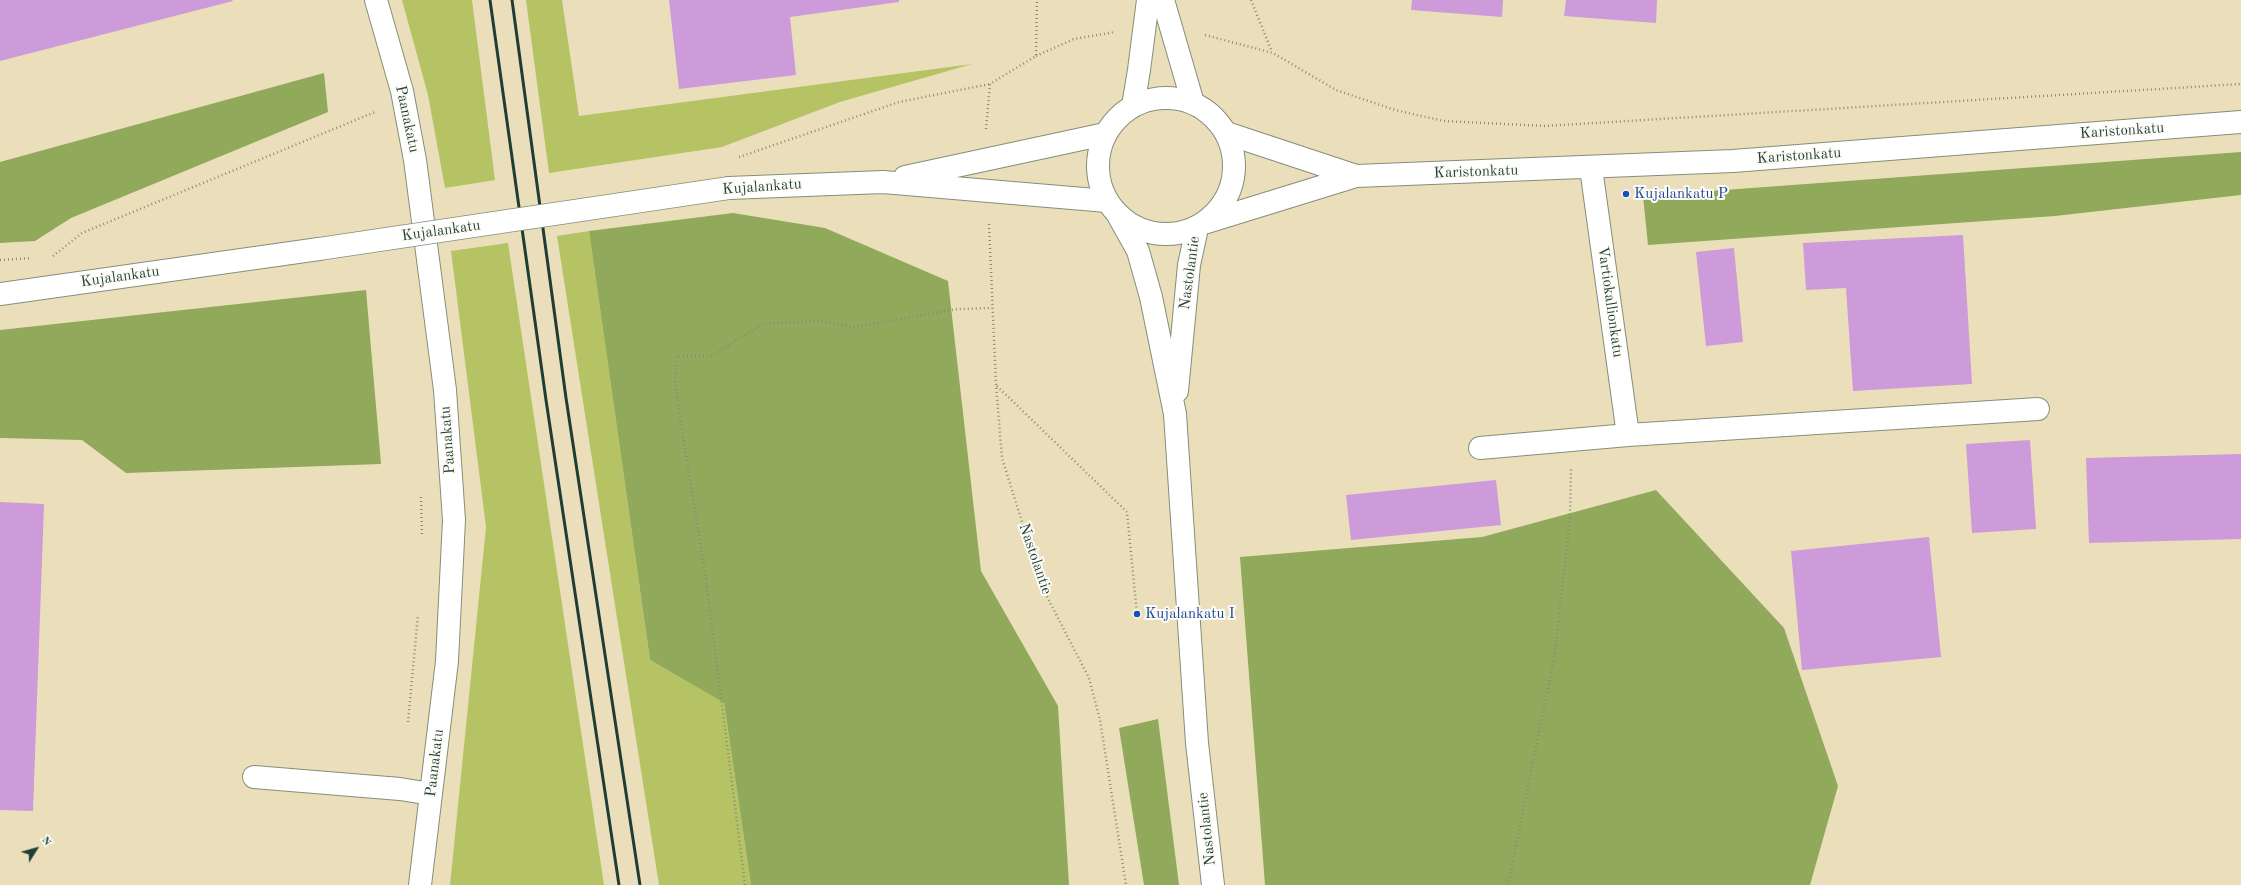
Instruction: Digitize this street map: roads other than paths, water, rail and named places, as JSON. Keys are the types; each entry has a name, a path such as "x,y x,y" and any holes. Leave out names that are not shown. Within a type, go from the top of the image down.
{"street":[{"name":"Paanakatu","path":"376,0 402,91 415,160 445,390 454,513 446,661 420,885"},
{"path":"1133,106 1148,0"},
{"path":"1162,0 1193,103"},
{"path":"1169,98 1193,103 1206,111 1217,121 1226,133 1233,152 1234,172 1230,191 1221,208 1202,225 1181,233 1165,235 1143,231 1113,209 1100,185 1097,168 1099,151 1105,134 1112,123 1133,106 1144,101 1169,98"},
{"name":"Karistonkatu","path":"1202,225 1356,176 1733,162 2241,122"},
{"name":"Karistonkatu","path":"1226,133 1356,176"},
{"name":"Kujalankatu","path":"883,182 1105,134"},
{"name":"Vartiokallionkatu","path":"1591,168 1628,436"},
{"name":"Kujalankatu","path":"0,294 319,249 729,188 883,182 1113,209"},
{"name":"Nastolantie","path":"1113,209 1138,251 1145,274 1175,414 1197,743 1213,885"},
{"name":"Nastolantie","path":"1175,414 1189,265 1202,225"},
{"path":"1480,448 1628,436 2038,409"},
{"path":"254,777 400,789 431,794"}],"railway":[{"path":"490,0 546,400 619,885"},
{"path":"512,0 566,398 640,885"}],"place":[{"name":"Kujalankatu P","path":"1626,194"},
{"name":"Kujalankatu I","path":"1137,614"}]}
